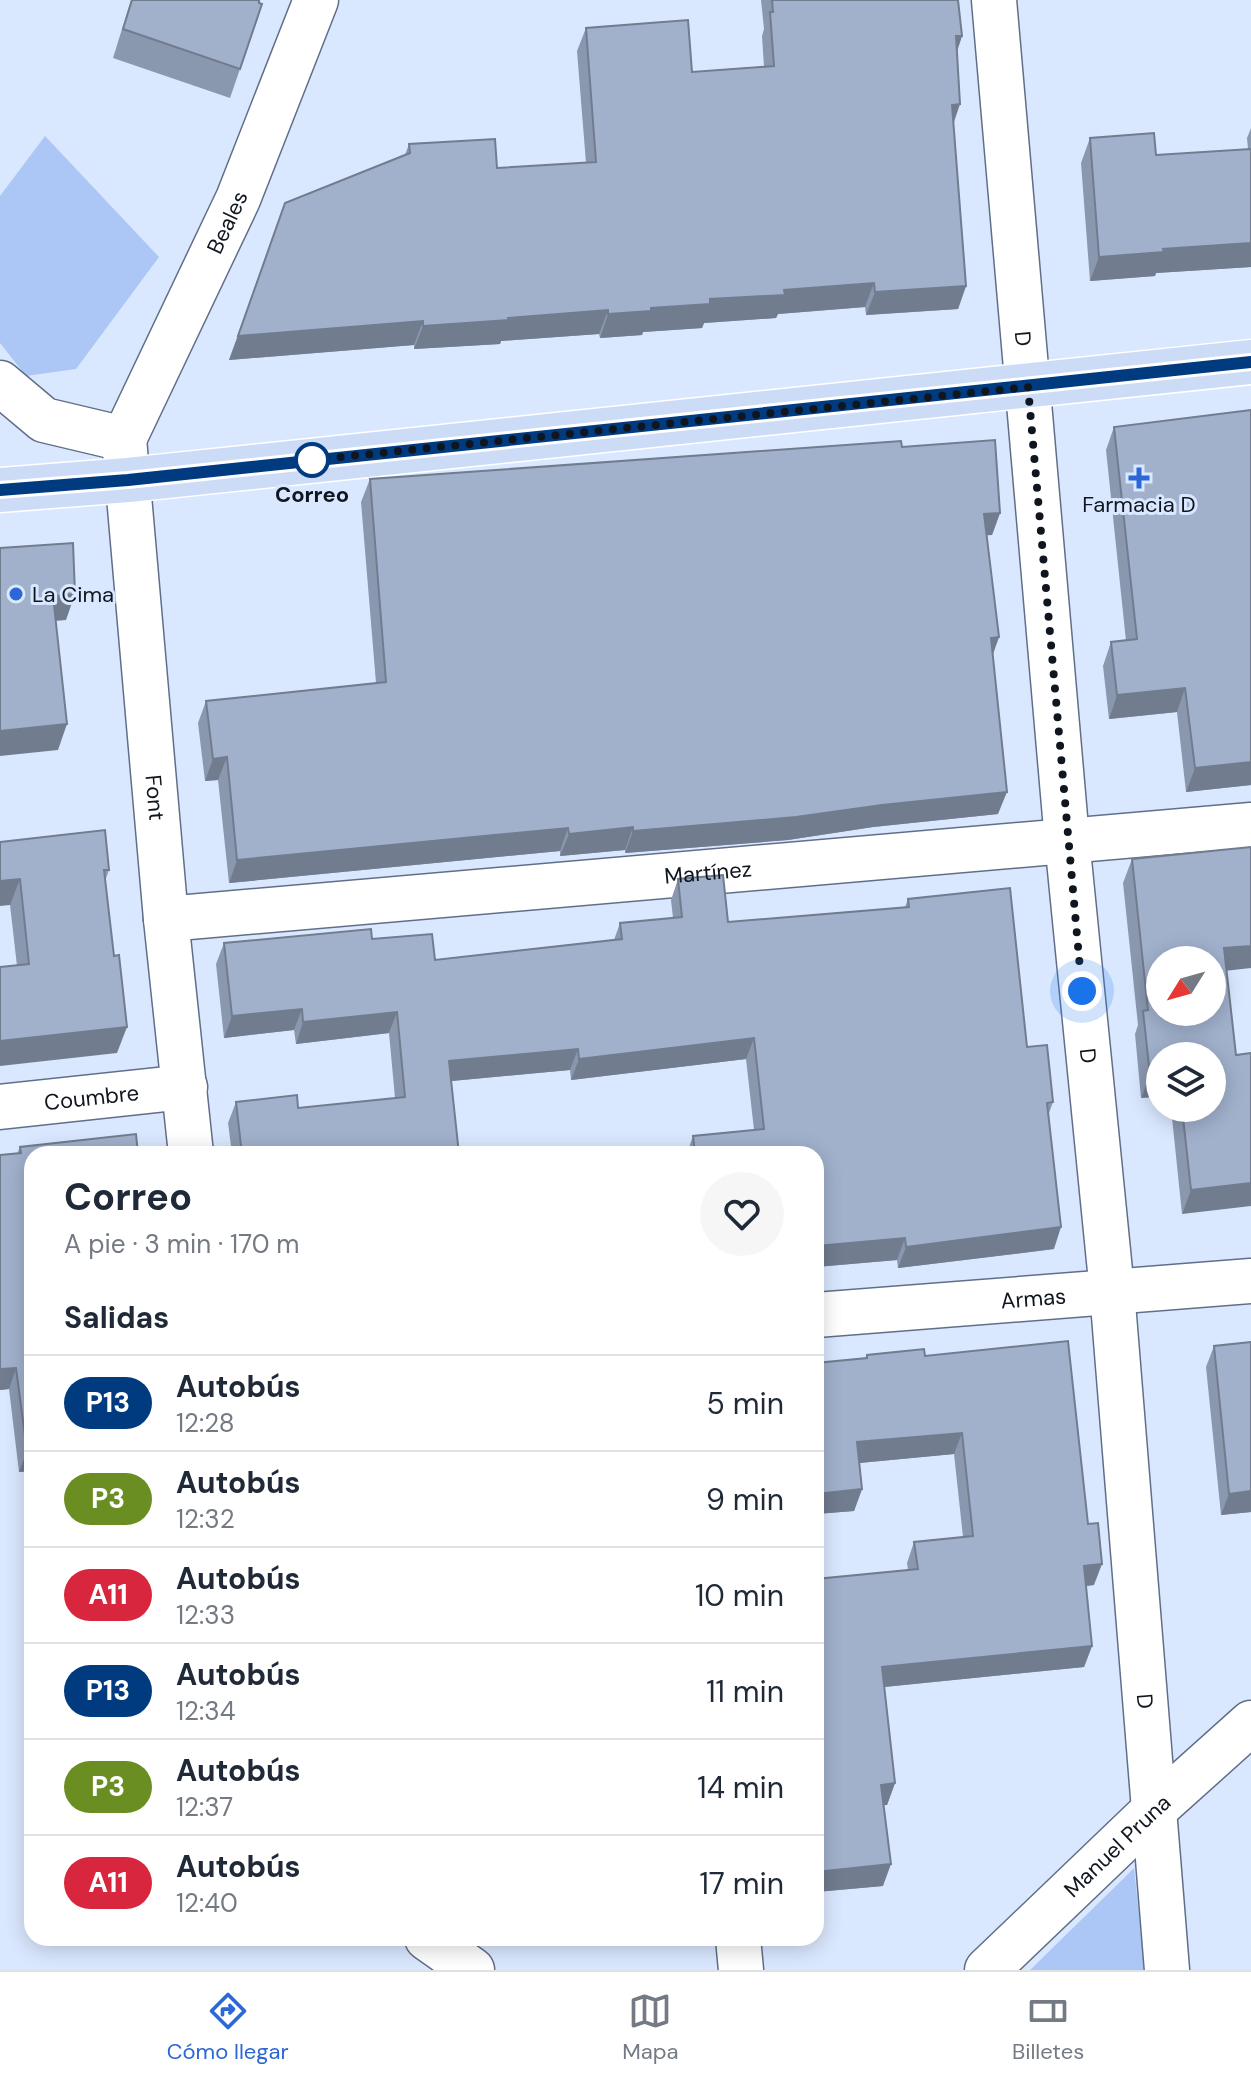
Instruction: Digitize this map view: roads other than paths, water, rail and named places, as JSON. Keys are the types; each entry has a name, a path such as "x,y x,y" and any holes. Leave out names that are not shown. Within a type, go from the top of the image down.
{"main road":[{"path":"0,490 126,459 1028,387 1251,362"}],"street":[{"name":"Beales","path":"126,459 238,199 316,0"},
{"name":"D","path":"994,0 1067,840 1112,1291 1167,1970"},
{"path":"0,383 44,420 126,459"},
{"name":"Font","path":"126,459 166,919 190,1146"},
{"name":"Martínez","path":"166,919 1251,825"},
{"name":"Coumbre","path":"0,1107 185,1087"},
{"name":"Armas","path":"824,1314 1251,1281"},
{"name":"Manuel Pruna","path":"987,1970 1153,1811 1251,1723"},
{"path":"438,1946 472,1970"},
{"path":"739,1946 741,1970"}],"place":[{"name":"Correo","path":"312,460"},
{"name":"Farmacia D","path":"1139,478"},
{"name":"La Cima","path":"16,594"}]}
